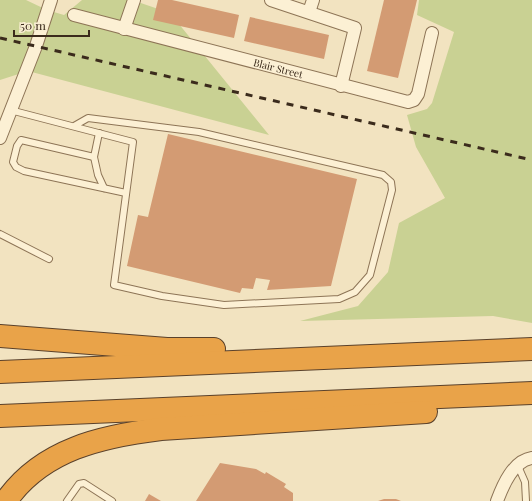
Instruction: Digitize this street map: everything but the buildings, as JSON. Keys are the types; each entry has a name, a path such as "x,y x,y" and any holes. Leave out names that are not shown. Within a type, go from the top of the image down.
{"highway":[{"path":"0,336 167,349 230,349 267,361"},
{"path":"0,372 532,349"},
{"path":"0,416 532,393"},
{"path":"6,501 27,477 40,467 81,445 104,438 161,429 469,410 490,395"}],"street":[{"path":"0,138 2,125 10,110 36,46 51,0"},
{"path":"124,30 134,0"},
{"path":"271,0 355,28 341,86"},
{"path":"308,12 312,0"},
{"name":"Blair Street","path":"74,16 341,86 408,102 414,100 418,94 432,33"},
{"path":"497,501 503,485 518,466 532,458"}],"lane":[{"path":"10,110 133,142 114,285 162,296 224,305 339,299 355,292 370,275 393,186 391,182 383,175 199,132 88,118 74,126"},
{"path":"99,133 94,157 98,175 104,188"},
{"path":"94,157 22,140 17,146 13,162 16,167 24,171 126,193"},
{"path":"0,234 49,259"},
{"path":"518,466 525,482 526,501"},
{"path":"67,501 78,484 84,483 112,501"}],"green space":[{"path":"0,0 26,0 47,10 64,15 82,0 132,0 170,13 269,135 28,71 0,80"},
{"path":"419,0 532,0 532,323 493,316 300,321 358,306 388,272 399,223 445,198 416,147 407,115 427,109 432,103 454,32 417,15"}],"railway":[{"path":"0,38 532,160"}]}
